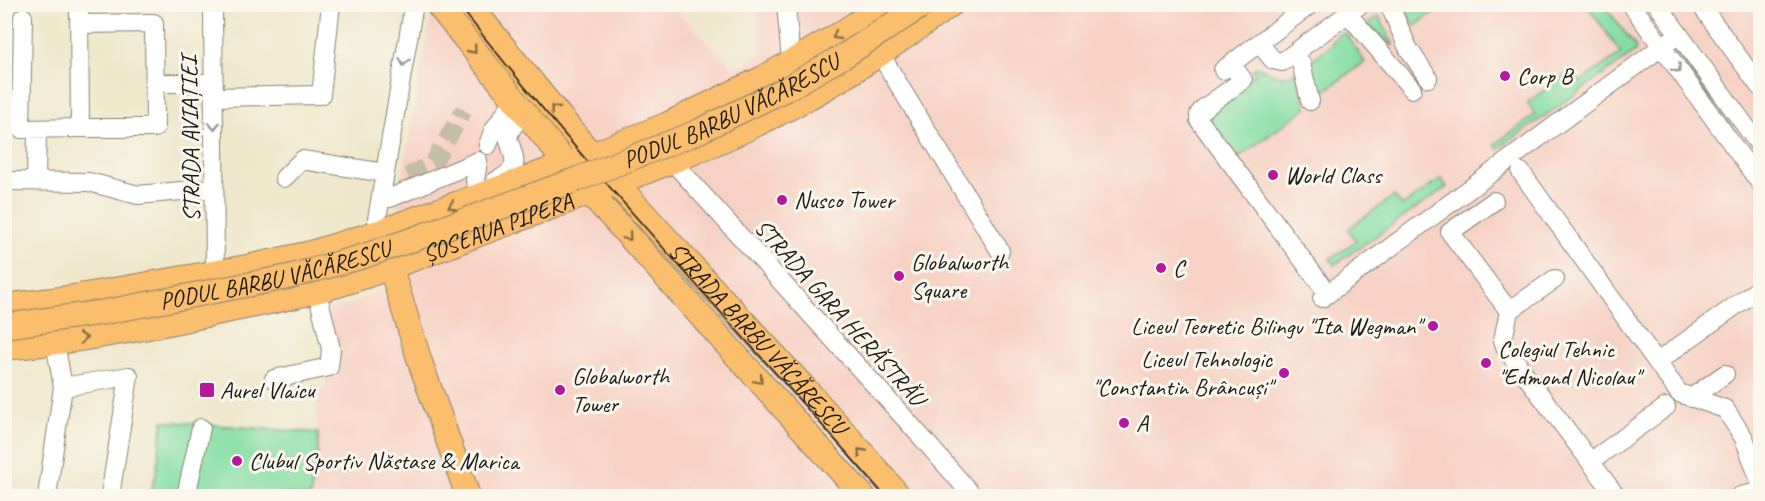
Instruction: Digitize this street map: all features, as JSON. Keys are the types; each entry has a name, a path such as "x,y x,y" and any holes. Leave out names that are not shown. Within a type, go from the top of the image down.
{"main road":[{"name":"STRADA BARBU VĂCĂRESCU","path":"437,4 589,192 863,496"},
{"name":"STRADA BARBU VĂCĂRESCU","path":"469,4 591,155 899,496"},
{"name":"ȘOSEAUA PIPERA","path":"4,306 68,298 215,273 311,253 379,232 490,189 591,155 688,115 733,94 791,62 885,4"},
{"name":"PODUL BARBU VĂCĂRESCU","path":"4,326 105,312 255,284 323,268 401,243 578,179 695,133 786,89 848,54 924,4"},
{"name":"ȘOSEAUA PIPERA","path":"4,348 134,329 327,288 390,267 672,161 790,108 880,54 952,4"},
{"path":"379,232 420,362 468,496"}],"street":[{"path":"79,4 80,128"},
{"name":"STRADA AVIAȚIEI","path":"213,4 215,273"},
{"path":"154,83 214,90 321,95 332,4"},
{"path":"379,232 377,219 414,4"},
{"path":"786,4 791,62"},
{"path":"1311,4 1227,67 1243,80 1204,108 1199,120 1325,296 1679,34"},
{"path":"1389,4 1408,48 1428,78"},
{"path":"1631,4 1761,183"},
{"path":"1700,4 1761,87"},
{"path":"1666,8 1679,34 1761,146"},
{"path":"1259,43 1273,60 1282,62 1354,9 1412,89"},
{"path":"23,16 21,129 155,128 154,23 79,24"},
{"path":"880,54 1000,251"},
{"path":"1301,63 1310,101"},
{"path":"381,198 390,198 478,161 475,180 490,189 515,163 516,158 511,148 495,139 520,107"},
{"path":"36,181 37,130"},
{"path":"284,178 302,160 385,173"},
{"name":"STRADA GARA HERĂSTRĂU","path":"672,161 973,496"},
{"path":"1521,172 1679,393 1725,409 1743,438 1761,481"},
{"path":"4,181 90,182 138,195 214,188"},
{"path":"1494,201 1450,232 1509,311"},
{"path":"1555,279 1509,311 1503,340 1506,349 1616,496"},
{"path":"274,379 329,367 331,349 327,288"},
{"path":"1657,362 1761,288"},
{"path":"46,496 63,387 55,342"},
{"path":"1692,398 1725,374"},
{"path":"63,387 129,376 110,496"},
{"path":"1590,462 1666,407"},
{"path":"186,496 201,428"},
{"path":"1740,496 1761,492"}],"shaded area":[{"path":"433,5 670,5 735,69 762,54 757,5 1760,5 1760,496 310,496 318,452 316,394 324,390 335,349 325,310 358,302 423,262 396,210"}],"green space":[{"path":"1401,5 1444,5 1415,26"},
{"path":"1587,5 1604,5 1636,47 1635,52 1498,149 1495,144 1535,115 1527,103 1572,70 1580,82 1621,53"},
{"path":"1379,16 1393,44 1393,46 1368,24"},
{"path":"1341,33 1346,34 1365,62 1315,98 1307,63 1331,45"},
{"path":"1677,53 1760,165 1760,174"},
{"path":"1258,67 1282,76 1298,70 1306,108 1234,161 1204,111 1255,74 1252,69"},
{"path":"1441,179 1447,187 1334,265 1330,259 1356,241 1348,229 1394,196 1402,206"},
{"name":"Clubul Sportiv Năstase & Marica","path":"163,421 318,433 318,452 310,496 149,496 156,474"}],"tunnel":[{"path":"408,176 433,163 464,110"}],"tram line":[{"path":"458,4 561,131 885,496"}],"place":[{"name":"Corp B","path":"1505,76"},
{"name":"World Class","path":"1273,175"},
{"name":"Nusco Tower","path":"782,200"},
{"name":"C","path":"1161,268"},
{"name":"Globalworth Square","path":"899,276"},
{"name":"Liceul Teoretic Bilingv \"Ita Wegman\"","path":"1433,326"},
{"name":"Colegiul Tehnic \"Edmond Nicolau\"","path":"1486,363"},
{"name":"Liceul Tehnologic \"Constantin Brâncuși\"","path":"1284,373"},
{"name":"Aurel Vlaicu","path":"207,390"},
{"name":"Globalworth Tower","path":"560,390"},
{"name":"A","path":"1124,423"},
{"name":"Clubul Sportiv Năstase & Marica","path":"237,461"}]}
